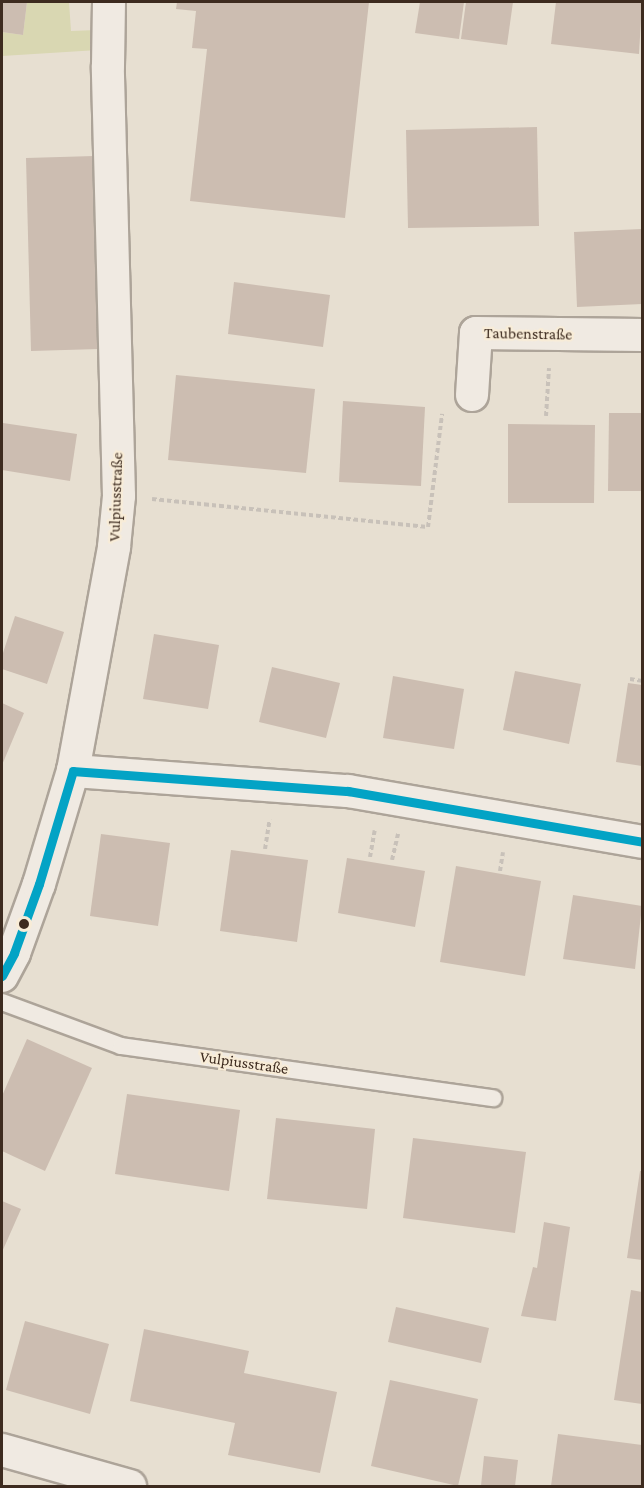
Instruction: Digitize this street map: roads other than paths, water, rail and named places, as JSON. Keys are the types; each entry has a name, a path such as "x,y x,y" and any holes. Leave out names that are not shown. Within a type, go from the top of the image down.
{"street":[{"name":"Vulpiusstraße","path":"2,976 14,953 39,884 73,771 112,561 119,495 108,66 109,2"},
{"name":"Taubenstraße","path":"472,395 476,333 642,335"},
{"path":"73,771 348,791 642,842"},
{"path":"2,1450 130,1486"}],"lane":[{"name":"Vulpiusstraße","path":"2,1002 121,1046 493,1098"}]}
